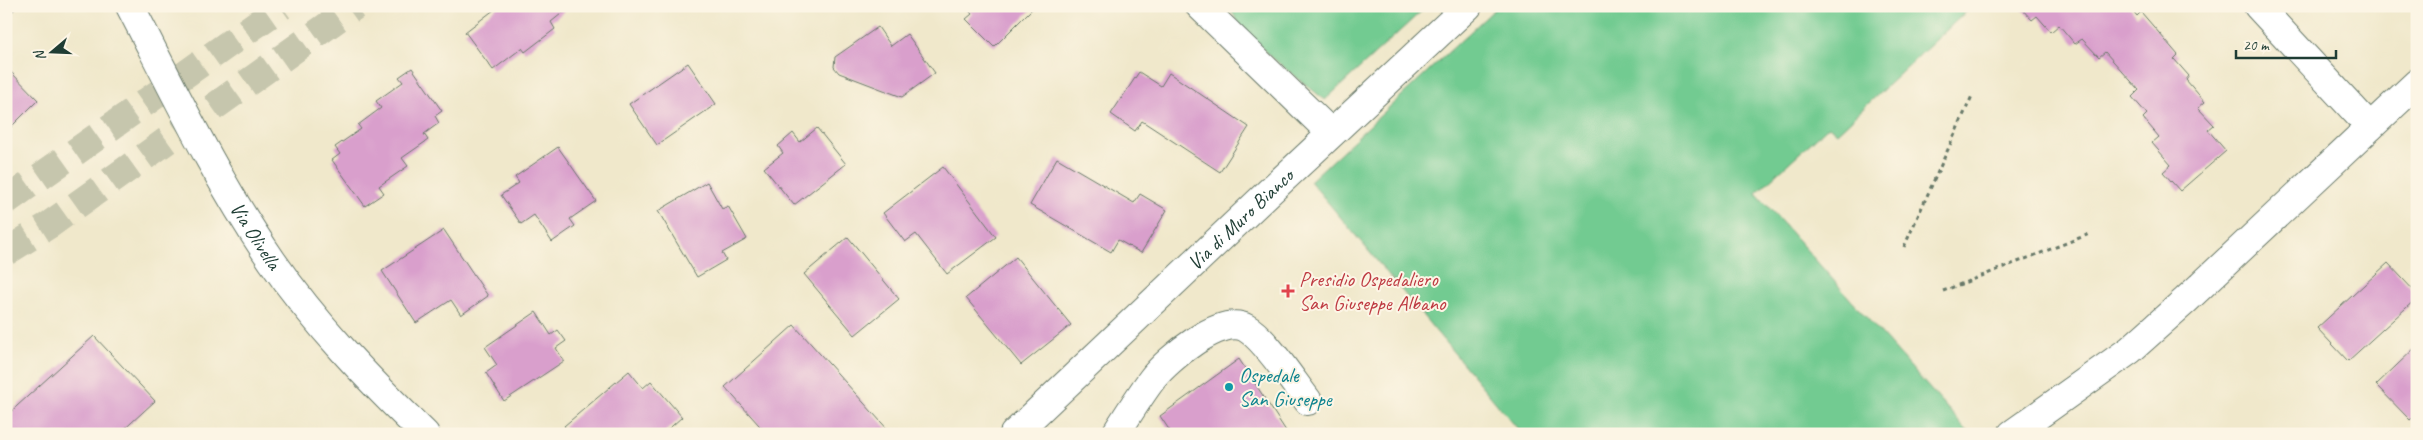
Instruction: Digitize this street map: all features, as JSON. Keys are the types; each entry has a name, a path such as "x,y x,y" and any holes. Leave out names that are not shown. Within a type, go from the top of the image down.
{"street":[{"name":"Via Olivella","path":"130,6 206,152 272,261 302,302 354,363 426,434"},
{"path":"1200,6 1223,18 1332,133"},
{"name":"Via di Muro Bianco","path":"1014,434 1468,6"},
{"path":"2258,6 2370,127"},
{"path":"2012,434 2130,350 2186,300 2417,83"},
{"path":"1117,433 1155,376 1211,331 1228,325 1242,326 1256,336 1308,400"}],"path":[{"path":"1904,248 1972,96"},
{"path":"1943,291 2092,233"}],"green space":[{"path":"1229,6 1427,6 1325,100 1258,45 1236,19"},
{"path":"1498,6 1972,6 1837,133 1829,126 1756,193 1970,434 1522,434 1310,181"}],"building":[{"path":"6,6 18,6 6,17"},
{"path":"499,6 571,6 551,22 555,29 525,52 522,48 493,70 465,32"},
{"path":"965,6 1035,6 994,47 966,19 972,14"},
{"path":"2019,6 2129,6 2137,16 2141,12 2178,55 2174,59 2189,76 2186,80 2205,102 2198,108 2214,125 2208,130 2226,151 2180,191 2163,172 2171,165 2152,143 2159,137 2143,118 2147,114 2132,97 2139,90 2105,52 2099,57 2082,39 2075,44 2059,25 2051,32 2037,16 2032,20"},
{"path":"878,27 891,46 907,34 935,73 902,97 839,73 834,67 835,57"},
{"path":"688,63 716,104 657,145 629,104"},
{"path":"412,68 442,111 435,116 439,123 424,134 428,140 402,158 408,166 379,186 384,193 365,206 332,160 340,154 335,147 361,129 358,125 381,108 376,101 403,82 399,77"},
{"path":"9,70 38,100 6,132 6,73"},
{"path":"1139,72 1161,86 1169,73 1249,127 1220,172 1142,121 1135,131 1111,114"},
{"path":"817,128 846,164 794,205 764,168 783,153 778,146 793,133 800,142"},
{"path":"558,147 596,201 570,219 575,226 552,242 534,215 521,224 501,195 519,183 515,177"},
{"path":"1057,158 1134,203 1140,194 1167,210 1141,253 1118,240 1111,252 1030,205"},
{"path":"943,167 996,237 947,274 916,234 905,242 883,213"},
{"path":"707,182 722,209 728,206 747,239 722,253 726,260 697,277 658,211"},
{"path":"444,230 488,296 461,315 451,300 416,323 382,271"},
{"path":"848,237 899,299 855,335 804,274"},
{"path":"1016,257 1071,325 1021,365 966,298"},
{"path":"2388,263 2417,294 2417,298 2348,361 2317,328"},
{"path":"536,312 551,335 558,330 566,341 556,348 564,361 504,401 486,373 497,365 485,347"},
{"path":"794,325 890,432 888,434 767,434 725,387"},
{"path":"94,336 155,401 119,434 9,434 6,431 6,416"},
{"path":"2417,346 2417,414 2410,420 2376,385"},
{"name":"Ospedale San Giuseppe","path":"1239,359 1288,434 1172,434 1160,416"},
{"path":"629,371 643,388 651,381 682,417 663,434 571,434 564,426"}],"tunnel":[{"path":"6,201 282,6"},
{"path":"6,252 49,225 355,6"}],"place":[{"name":"Presidio Ospedaliero San Giuseppe Albano","path":"1288,291"},
{"name":"Ospedale San Giuseppe","path":"1229,387"}]}
